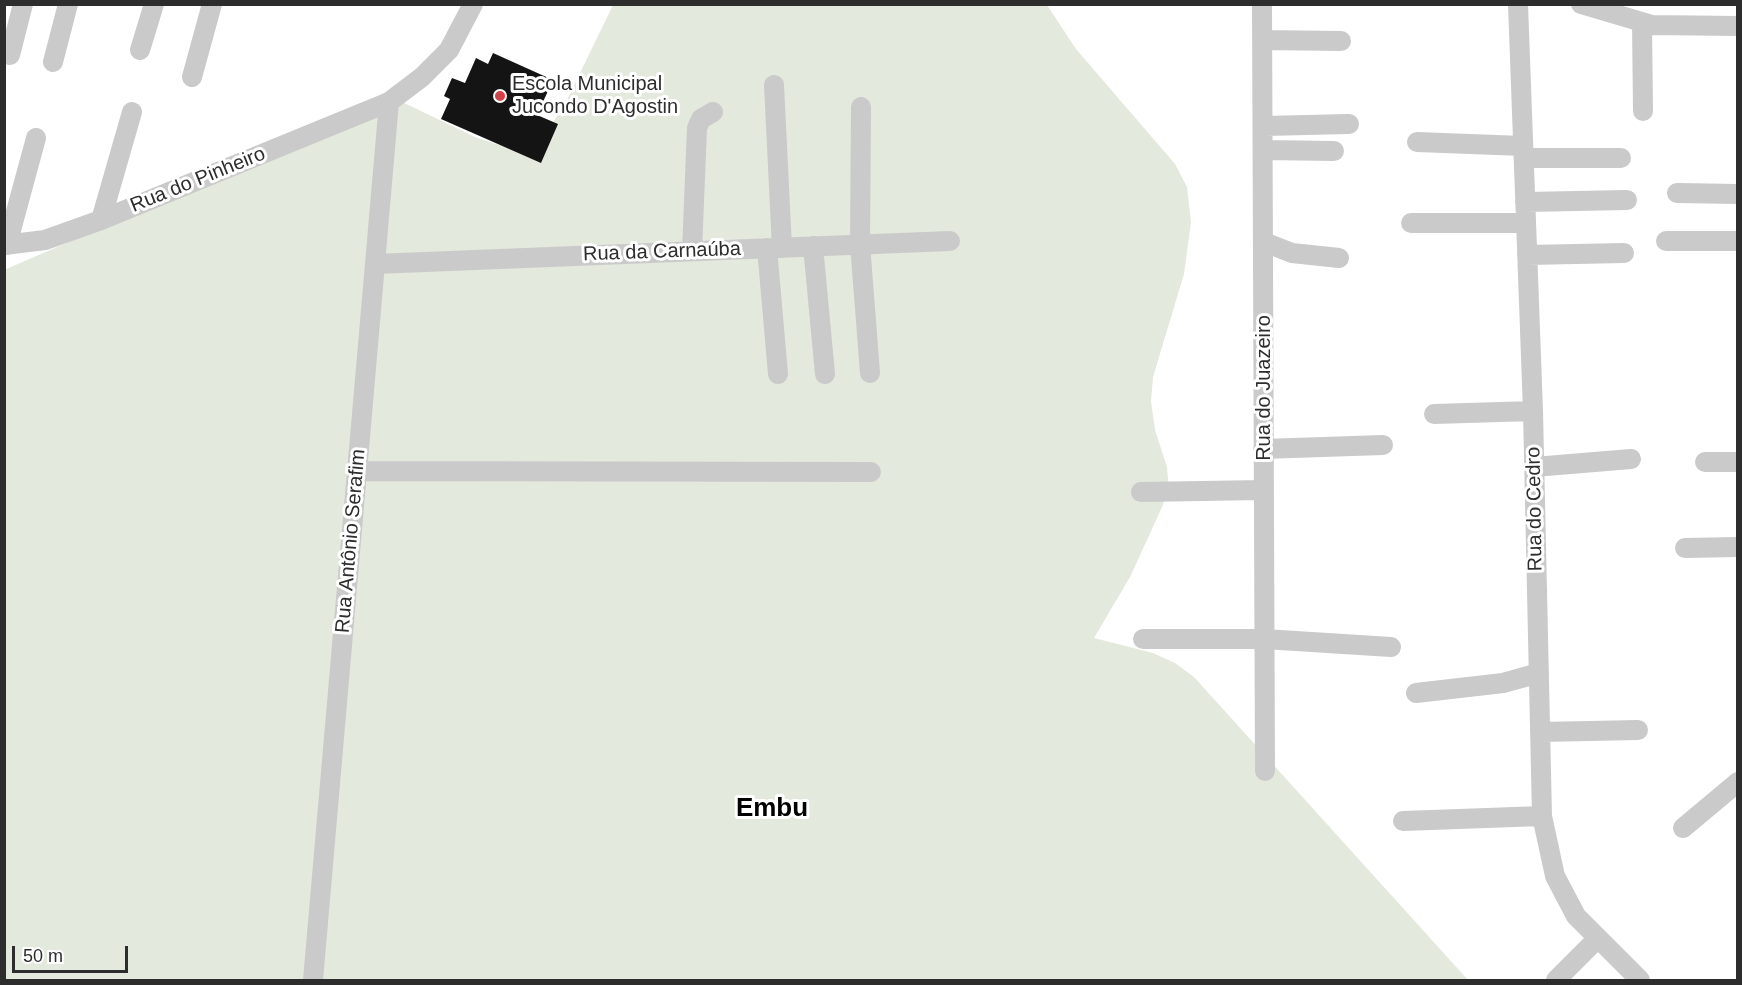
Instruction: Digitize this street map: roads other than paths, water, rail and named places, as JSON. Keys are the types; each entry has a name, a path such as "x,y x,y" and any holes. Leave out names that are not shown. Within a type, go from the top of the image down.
{"street":[{"path":"10,55 23,4"},
{"path":"53,62 68,4"},
{"path":"140,50 154,4"},
{"path":"192,77 212,4"},
{"path":"389,102 422,77 449,50 473,4"},
{"name":"Rua do Juazeiro","path":"1262,4 1265,771"},
{"name":"Rua do Cedro","path":"1518,4 1533,411 1542,816 1555,876 1576,916 1598,938 1629,977"},
{"path":"1581,4 1652,25 1737,27"},
{"path":"1642,22 1643,111"},
{"path":"1262,40 1341,41"},
{"path":"774,85 774,248 778,374"},
{"name":"Rua do Pinheiro","path":"6,245 45,240 101,220 389,102"},
{"name":"Rua Antônio Serafim","path":"313,981 389,102"},
{"path":"861,107 860,244 870,373"},
{"path":"101,220 132,112"},
{"path":"692,251 697,128 701,120 713,112"},
{"path":"1264,126 1348,124"},
{"path":"6,245 36,138"},
{"path":"1417,142 1621,158"},
{"path":"1264,150 1334,151"},
{"path":"1677,193 1737,194"},
{"path":"1525,202 1627,200"},
{"path":"1411,222 1526,223"},
{"name":"Rua da Carnaúba","path":"375,264 950,241"},
{"path":"1666,241 1737,241"},
{"path":"1264,242 1292,253 1339,258"},
{"path":"813,246 825,374"},
{"path":"1527,255 1624,253"},
{"path":"1434,414 1533,411"},
{"path":"1263,449 1383,445"},
{"path":"1534,467 1631,459"},
{"path":"1705,462 1737,462"},
{"path":"357,471 871,472"},
{"path":"1141,492 1263,490"},
{"path":"1685,548 1737,547"},
{"path":"1143,639 1264,639 1391,646"},
{"path":"1416,693 1503,683 1539,673"},
{"path":"1540,732 1638,730"},
{"path":"1683,828 1737,782"},
{"path":"1403,821 1542,816"},
{"path":"1556,981 1598,938"}],"place":[{"name":"Escola Municipal Jucondo D'Agostin","path":"500,96"}],"district":[{"name":"Embu","path":"772,809"}]}
